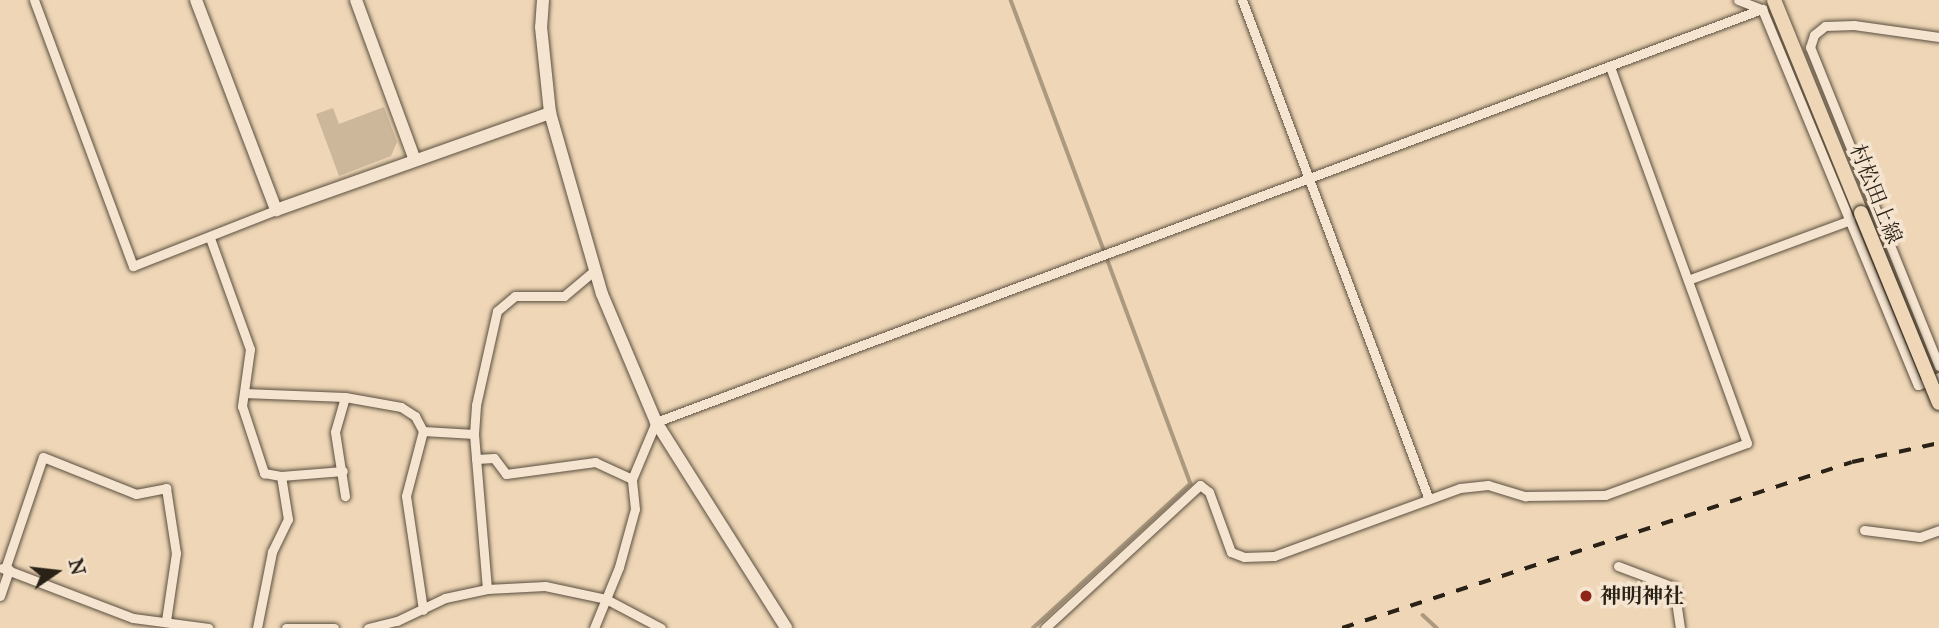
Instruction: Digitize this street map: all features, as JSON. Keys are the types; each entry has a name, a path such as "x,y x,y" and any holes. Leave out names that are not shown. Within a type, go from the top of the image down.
{"main road":[{"name":"村松田上線","path":"1774,0 1856,217 1939,403"}],"street":[{"path":"34,0 133,266 414,158 551,113"},
{"path":"196,0 276,209"},
{"path":"356,0 414,158"},
{"path":"543,0 542,39 551,113 594,270 656,422 786,628"},
{"path":"1242,0 1307,180 1428,497"},
{"path":"1738,0 1762,9 1856,217 1918,385 1939,377"},
{"path":"594,628 635,509 632,479 656,422 1762,9"},
{"path":"1939,37 1854,25 1825,26 1814,35 1810,47 1939,366"},
{"path":"1045,628 1200,485 1209,492 1231,552 1244,557 1274,556 1428,497 1488,485 1525,496 1605,495 1747,443 1609,66"},
{"path":"1688,280 1856,217"},
{"path":"210,238 250,349 242,406 257,459 264,473 281,476 343,471"},
{"path":"487,589 474,434 476,405 497,311 515,296 564,296 594,270"},
{"path":"244,393 345,397 401,407 415,416 423,431 406,496 423,610"},
{"path":"345,397 335,432 345,496"},
{"path":"423,431 474,434"},
{"path":"0,596 4,569 43,457 136,494 166,488 176,553 166,621"},
{"path":"476,459 494,458 506,474 595,462 632,479"},
{"path":"257,628 272,552 288,519 281,476"},
{"path":"1864,530 1920,537 1939,530"},
{"path":"1618,566 1674,587 1680,628"},
{"path":"4,569 134,618 208,628"},
{"path":"368,628 423,610 445,598 487,589 545,586 606,599 661,628"},
{"path":"286,628 334,628"}],"shaded area":[{"path":"384,107 397,142 391,156 339,176 316,114 333,108 339,124"}],"waterway":[{"path":"1011,0 1191,484 1034,628"},
{"path":"1423,615 1437,628"}],"railway":[{"path":"1342,628 1852,462 1939,443"}],"place":[{"name":"神明神社","path":"1586,596"}]}
